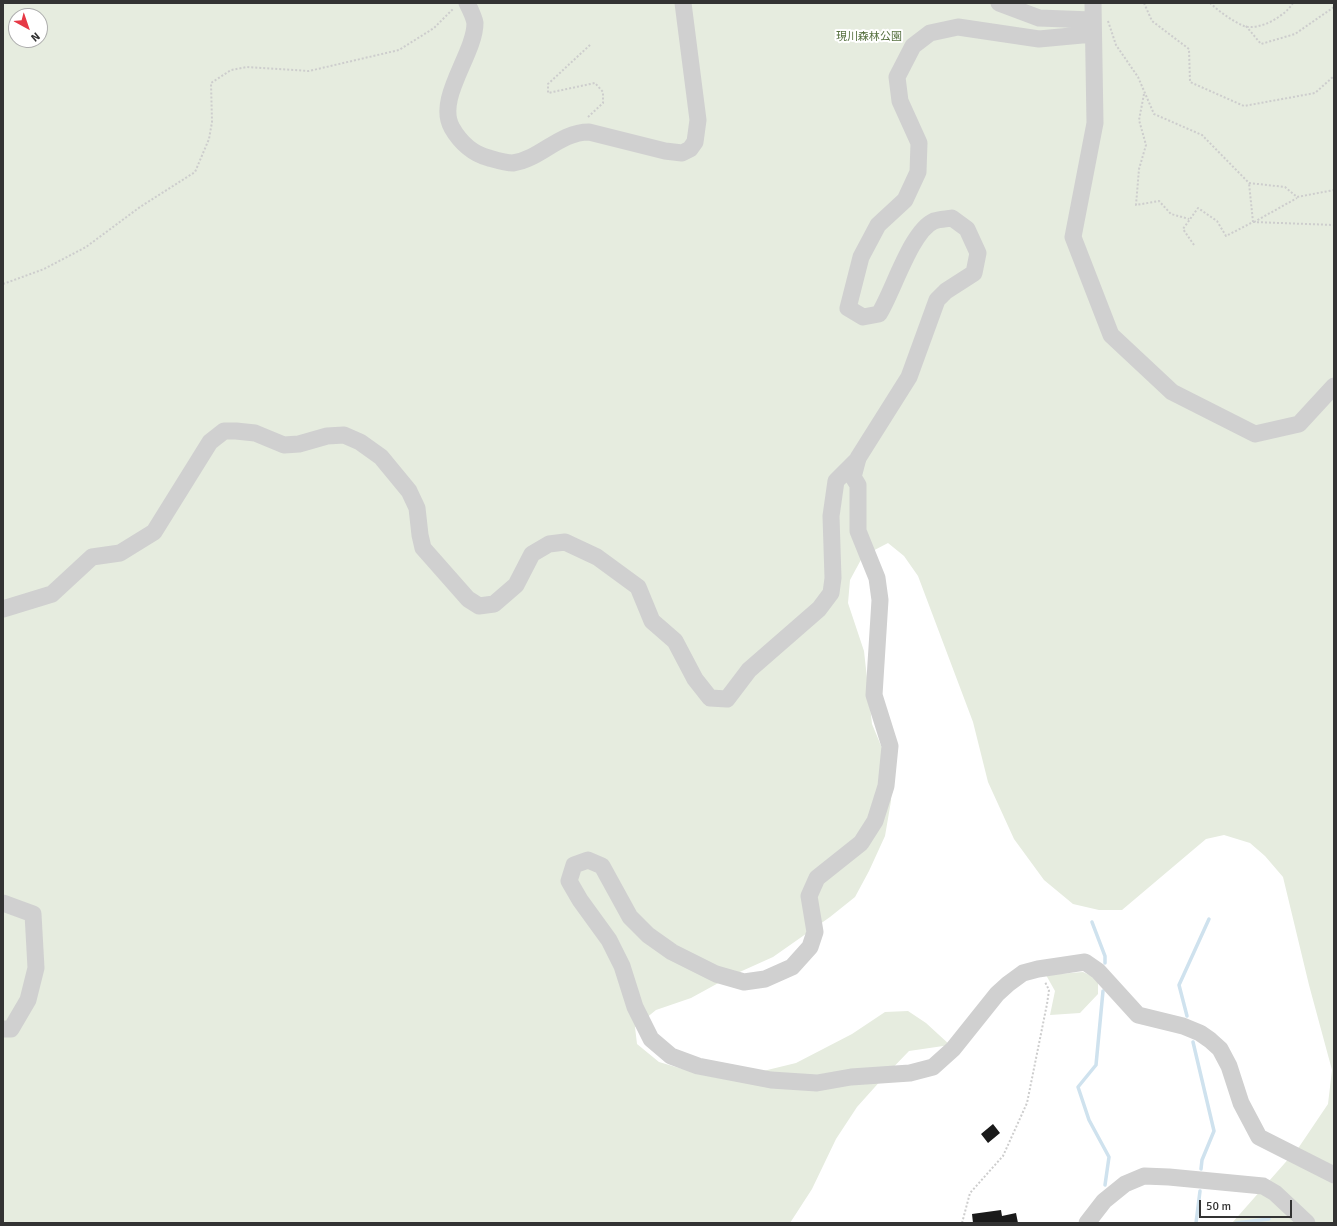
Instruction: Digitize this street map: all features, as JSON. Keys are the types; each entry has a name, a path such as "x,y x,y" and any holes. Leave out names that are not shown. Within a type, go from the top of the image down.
{"street":[{"path":"462,4 475,21 474,35 448,102 451,126 459,138 470,149 486,157 513,163 528,157 568,135 579,132 589,132 665,151 682,153 690,149 695,142 698,120 683,3"},
{"path":"999,3 1039,18 1093,27"},
{"path":"1093,3 1095,123 1073,237 1111,335 1172,392 1255,434 1299,424 1334,386"},
{"path":"3,609 52,594 92,557 120,553 154,532 210,442 224,431 255,433 284,445 299,444 327,436 344,435 360,442 381,457 409,491 417,508 420,535 424,548 468,599 479,606 494,604 516,585 532,554 549,544 565,542 597,557 638,587 652,621 675,641 695,679 710,698 727,699 749,670 819,609 831,593 833,578 831,516 836,481 858,458 909,377 938,300 946,291 974,272 978,253 967,229 952,218 933,221 920,234 905,256 888,300 879,314 863,317 848,308 860,257 878,225 905,200 918,172 919,143 900,101 897,77 904,61 913,46 930,33 958,28 1039,39 1093,27"},
{"path":"858,458 853,477 858,485 858,531 878,578 880,600 874,695 890,746 887,778 875,821 861,843 817,878 809,896 815,932 810,947 792,967 765,979 744,982 716,974 672,952 648,935 630,917 602,866 588,860 574,865 569,881 580,900 609,940 622,966 635,1007 651,1039 671,1056 698,1066 770,1080 817,1083 851,1077 910,1073 933,1067 953,1049 997,994 1008,984 1023,974 1038,969 1085,962 1098,971 1138,1015 1200,1032 1220,1049 1229,1066 1241,1102 1259,1137 1334,1175"},
{"path":"3,902 33,914 36,968 28,1000 11,1029 3,1029"},
{"path":"1087,1223 1104,1201 1125,1184 1144,1176 1263,1186 1275,1193 1307,1223"}],"path":[{"path":"1144,3 1152,21 1188,49 1190,82 1244,106 1315,93 1334,76"},
{"path":"1210,3 1220,12 1246,26 1261,44 1295,34 1334,8"},
{"path":"1246,26 1271,23 1293,3"},
{"path":"3,284 44,269 86,247 140,207 195,172 209,139 212,122 211,83 231,70 247,67 309,71 399,50 434,28 462,4"},
{"path":"1108,15 1108,21 1116,44 1138,77 1154,114 1202,135 1249,183 1253,222"},
{"path":"568,135 603,103 603,92 595,83 548,93 548,84 591,44"},
{"path":"1145,93 1139,120 1146,145 1139,169 1136,205 1159,201 1171,214 1189,219"},
{"path":"1249,183 1285,187 1298,197"},
{"path":"1194,245 1182,229 1198,208 1217,221 1226,236 1298,197 1334,190"},
{"path":"1253,222 1334,225"},
{"path":"962,1223 970,1193 1003,1156 1027,1103 1049,990 1038,969"}],"green space":[{"name":"現川森林公園","path":"3,3 1334,3 1334,1223 1232,1223 1299,1147 1328,1104 1332,1070 1309,985 1283,877 1265,856 1250,843 1224,835 1206,839 1122,910 1099,910 1073,904 1044,880 1014,839 988,782 973,722 918,576 904,556 888,543 863,556 850,580 848,603 864,651 872,724 892,772 891,801 885,836 869,871 855,897 830,917 773,957 733,975 691,998 656,1010 635,1027 637,1044 659,1062 703,1075 755,1073 796,1063 852,1034 885,1012 908,1011 926,1023 950,1045 909,1051 883,1078 857,1107 836,1139 812,1189 790,1223 3,1223"},
{"path":"1083,972 1098,979 1098,994 1080,1013 1050,1015 1055,991 1046,975"}],"building":[{"path":"993,1124 1000,1133 988,1143 981,1134"},
{"path":"1001,1210 1002,1216 1016,1213 1018,1223 973,1223 972,1214"}],"waterway":[{"path":"1187,1016 1179,985 1209,919"},
{"path":"1092,922 1105,956 1105,963"},
{"path":"1103,991 1096,1065 1078,1087 1089,1120 1109,1157 1105,1185"},
{"path":"1193,1042 1214,1131 1202,1160 1201,1169"},
{"path":"1196,1223 1200,1191"},
{"path":"1236,1223 1269,1219"}]}
